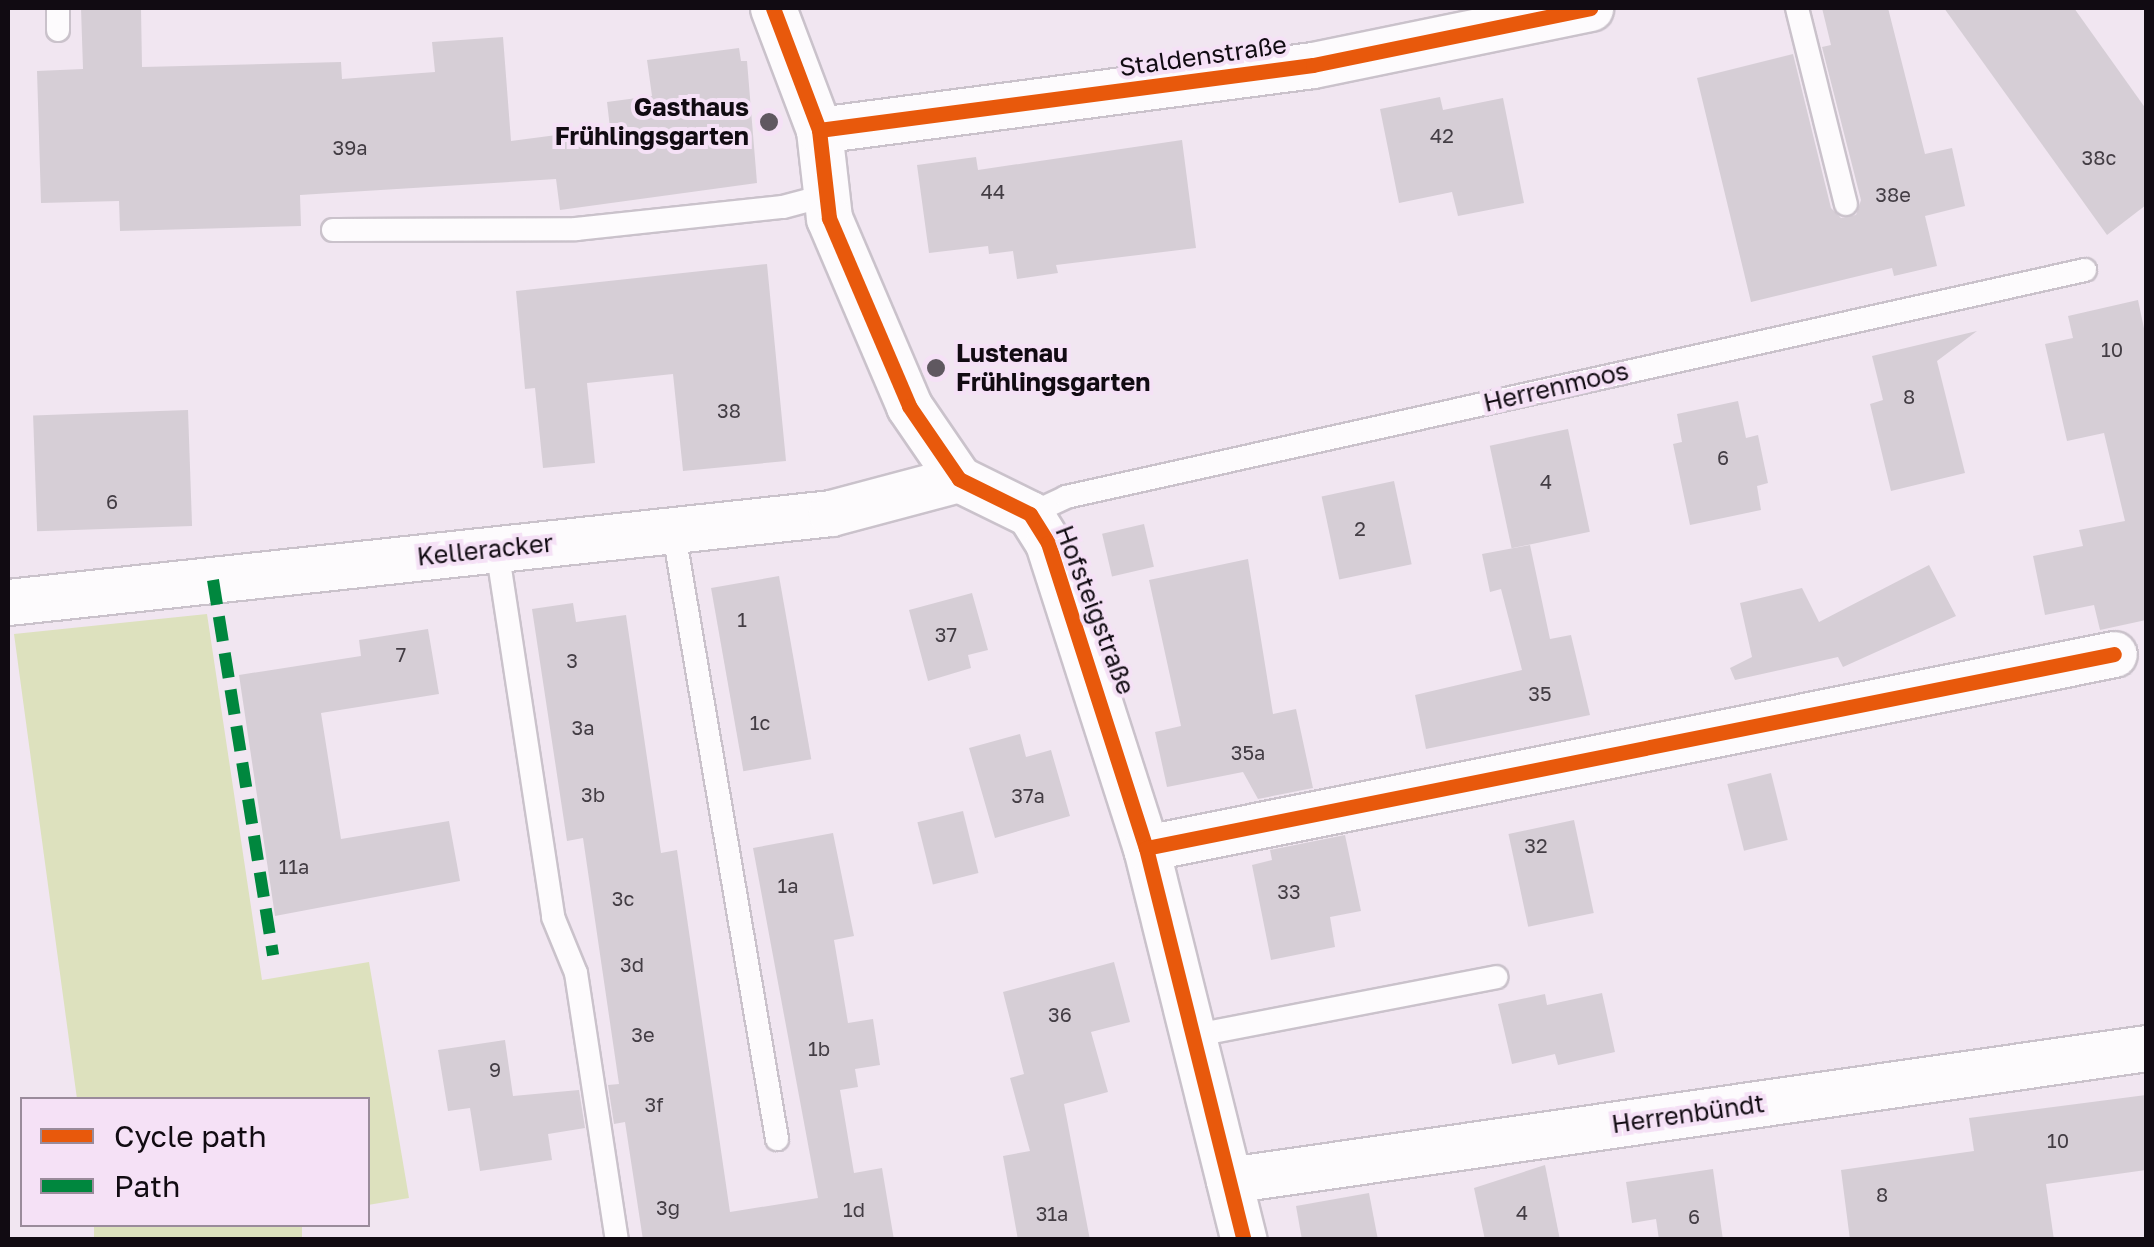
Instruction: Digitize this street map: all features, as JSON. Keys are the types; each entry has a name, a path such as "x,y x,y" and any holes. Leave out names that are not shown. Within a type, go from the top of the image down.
{"street":[{"name":"Hofsteigstraße","path":"772,8 819,130 835,234 882,350 921,428 959,480 1030,514 1048,542 1097,679 1146,848 1244,1240"},
{"name":"Staldenstraße","path":"819,130 1024,108 1313,65 1590,8"},
{"name":"Kelleracker","path":"8,602 831,513 959,480"},
{"path":"1146,848 2114,654"},
{"name":"Herrenbündt","path":"1229,1180 2146,1048"}],"lane":[{"path":"1798,8 1846,204"},
{"path":"333,230 576,229 783,206 828,195"},
{"name":"Herrenmoos","path":"1030,514 1086,493 2086,270"},
{"path":"672,528 777,1139"},
{"path":"497,549 553,917 576,973 616,1240"},
{"path":"1191,1036 1496,977"}],"green space":[{"path":"207,614 262,980 369,962 409,1198 370,1205 370,1097 77,1097 14,634"},
{"path":"94,1227 302,1227 302,1239 94,1239"}],"building":[{"path":"81,8 141,8 142,67 341,62 342,79 435,72 432,42 503,37 511,141 610,128 607,102 652,96 647,60 739,48 741,61 747,61 757,183 560,210 556,179 300,195 301,226 120,231 119,201 41,203 37,71 83,69"},
{"path":"1822,8 1888,8 1925,154 1952,148 1965,206 1925,216 1937,266 1894,276 1892,268 1751,302 1697,78 1793,54 1831,208 1841,218 1856,215 1861,200 1822,47 1831,45"},
{"path":"1944,8 2074,8 2146,109 2146,205 2107,235"},
{"path":"1440,97 1443,110 1503,98 1524,203 1458,216 1452,192 1399,203 1380,109"},
{"path":"1182,140 1196,248 1056,265 1058,273 1017,279 1013,251 989,254 988,246 929,253 917,165 976,157 978,170"},
{"path":"767,264 786,461 683,471 673,374 587,383 595,463 543,468 535,388 525,389 516,291"},
{"path":"2138,300 2146,338 2146,620 2100,630 2094,605 2045,615 2033,556 2083,546 2079,530 2125,521 2104,433 2067,441 2045,344 2073,338 2068,316"},
{"path":"1977,331 1937,361 1965,473 1891,491 1870,404 1883,400 1872,356"},
{"path":"1738,401 1746,438 1758,435 1768,483 1757,486 1761,510 1690,525 1673,444 1682,442 1677,414"},
{"path":"188,410 192,526 37,531 33,415"},
{"path":"1568,429 1590,532 1512,548 1490,446"},
{"path":"1394,481 1412,564 1339,580 1322,496"},
{"path":"1144,524 1154,567 1112,577 1102,534"},
{"path":"1530,545 1550,639 1571,635 1590,715 1426,749 1415,695 1522,670 1501,589 1490,592 1482,554"},
{"path":"1248,559 1273,714 1296,709 1313,788 1258,799 1243,772 1167,787 1155,732 1181,726 1149,580"},
{"path":"1929,565 1956,616 1843,667 1838,657 1735,680 1730,668 1752,657 1740,603 1802,588 1819,622"},
{"path":"779,576 811,759 743,771 711,588"},
{"path":"972,593 988,650 968,655 971,668 928,681 909,610"},
{"path":"573,603 576,622 626,615 661,853 677,850 730,1212 818,1198 753,848 833,833 854,936 834,940 848,1023 873,1019 880,1065 855,1069 858,1087 840,1090 854,1173 882,1168 894,1240 643,1240 625,1122 614,1124 608,1085 619,1084 583,838 567,841 532,609"},
{"path":"428,629 439,694 321,713 341,839 449,821 460,881 275,916 239,675 361,656 359,640"},
{"path":"1020,734 1026,757 1051,750 1070,816 995,838 969,748"},
{"path":"1771,773 1788,840 1744,851 1727,784"},
{"path":"963,811 978,873 933,884 917,822"},
{"path":"1574,820 1594,913 1528,927 1508,834"},
{"path":"1345,835 1361,911 1330,917 1335,947 1271,960 1252,865 1272,860 1270,850"},
{"path":"1114,962 1130,1022 1091,1032 1108,1092 1064,1104 1090,1240 1018,1240 1003,1156 1030,1151 1010,1078 1024,1074 1003,992"},
{"path":"1602,993 1615,1052 1558,1065 1555,1054 1512,1064 1498,1004 1545,994 1547,1005"},
{"path":"505,1040 513,1096 579,1090 585,1128 548,1134 552,1160 480,1171 470,1108 448,1111 438,1050"},
{"path":"2146,1095 2146,1170 2046,1184 2054,1240 1850,1240 1841,1170 1974,1151 1969,1118"},
{"path":"1545,1165 1560,1240 1485,1240 1474,1188"},
{"path":"1713,1169 1723,1240 1659,1240 1656,1219 1632,1223 1626,1182"},
{"path":"1369,1193 1378,1240 1302,1240 1296,1206"}],"marked path":[{"path":"213,580 273,955"}],"cycle path":[{"path":"773,8 819,130 829,218 909,406 959,479 1030,514 1048,543 1146,848 1244,1240"},
{"path":"819,130 1313,65 1590,8"},
{"path":"1146,848 2114,654"}],"place":[{"name":"Gasthaus Frühlingsgarten","path":"769,122"},
{"name":"Lustenau Frühlingsgarten","path":"936,368"}]}
